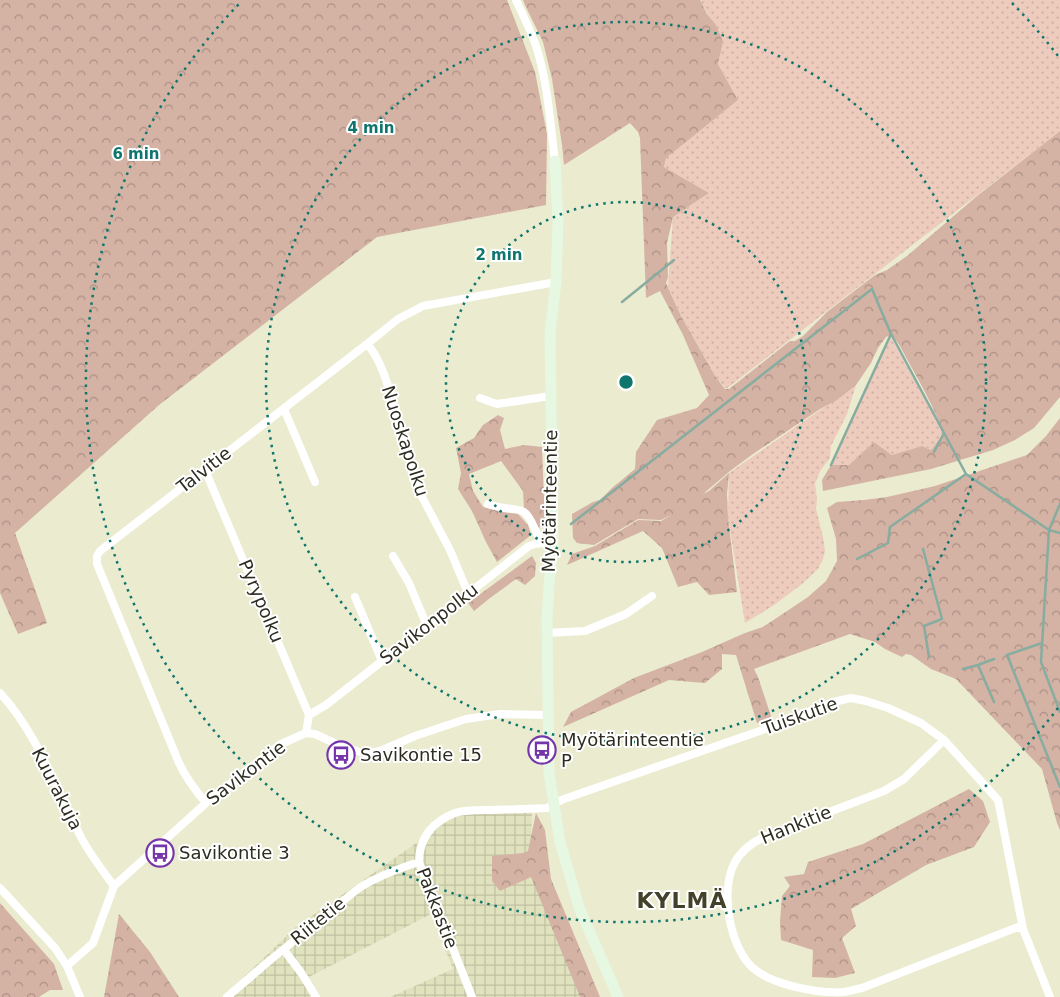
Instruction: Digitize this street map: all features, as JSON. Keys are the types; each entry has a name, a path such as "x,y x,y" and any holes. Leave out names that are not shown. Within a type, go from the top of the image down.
{"street":[{"name":"Myötärinteentie","path":"516,0 536,45 543,71 555,160 558,222 556,282 550,332 551,396 547,543 549,584 547,633 549,773 560,842 579,907 618,997"},
{"name":"Talvitie","path":"206,803 192,787 179,763 97,564 100,551 398,319 423,306 556,282"},
{"name":"Nuoskapolku","path":"367,344 378,359 392,398 416,484 450,550 468,593"},
{"path":"480,398 497,404 551,396"},
{"path":"284,409 315,482"},
{"name":"Pyrypolku","path":"205,470 309,715"},
{"path":"488,504 520,509 533,524 538,537 547,543"},
{"name":"Savikonpolku","path":"309,715 326,705 529,546 534,543 547,543"},
{"path":"393,556 409,583 427,626"},
{"path":"547,633 585,631 626,614 652,596"},
{"path":"355,597 382,661"},
{"name":"Kuurakuja","path":"0,693 11,705 26,728 82,840 114,886"},
{"name":"Tuiskutie","path":"553,804 768,728 833,702 851,698 888,708 921,723 944,740 998,800 1023,929 1050,997"},
{"name":"Savikontie","path":"114,886 206,803 281,744 306,733 315,734 360,752 370,753 466,719 500,714 547,715"},
{"path":"306,733 309,715"},
{"name":"Hankitie","path":"944,740 904,779 884,791 764,837 753,842 742,852 733,865 727,893 730,926 738,948 753,967 762,974 780,982 828,992 845,992 862,988 1018,927 1023,929"},
{"name":"Pakkastie","path":"472,997 418,862 420,846 427,833 440,822 455,814 473,810 547,808 553,804"},
{"name":"Riitetie","path":"226,997 359,888 391,871 418,862"},
{"path":"67,966 92,943 114,886"},
{"path":"0,888 55,948 67,966 80,997"},
{"path":"284,950 316,997"}],"shaded area":[{"path":"700,0 1060,0 1060,131 726,389 715,376 681,316 668,286 673,217 709,193 664,167 666,157 738,100 718,64 723,42"},
{"path":"890,336 944,433 931,450 922,446 892,455 874,442 849,465 831,465"},
{"path":"856,385 847,414 831,446 830,458 820,471 815,484 816,509 825,551 823,559 818,569 802,584 774,605 745,623 728,517 729,473"},
{"path":"532,805 531,870 587,997 390,997 453,969 431,914 309,977 316,992 310,997 223,997 296,927 468,807"}],"green space":[{"path":"0,0 507,0 535,72 547,134 546,205 377,237 159,405 15,533 47,623 18,634 0,593"},
{"path":"523,0 700,0 707,14 716,25 723,42 718,64 738,100 666,158 664,167 709,193 673,217 667,243 668,277 666,283 681,316 715,376 725,389 729,389 790,341 795,341 803,336 827,312 875,275 887,270 907,256 977,196 1060,131 1060,397 1034,428 1015,440 993,450 931,469 823,491 822,480 831,465 849,465 874,442 892,455 922,446 931,450 944,433 918,378 901,347 891,335 886,337 878,348 871,363 856,385 837,400 820,409 753,454 730,471 703,494 729,473 727,494 728,517 737,592 709,595 697,582 678,587 662,548 643,531 567,565 572,554 595,546 638,520 661,521 673,514 661,520 638,519 594,545 577,543 573,538 572,514 600,500 635,469 636,452 657,420 697,408 709,395 683,335 660,291 646,298 640,138 638,132 630,123 564,165 552,79 543,42"},
{"path":"498,415 504,418 500,430 505,449 524,445 542,447 545,525 538,528 524,508 523,491 501,461 469,474 473,491 483,507 518,514 528,525 531,535 497,562 472,511 458,489 461,473 456,448 474,438 483,425"},
{"path":"1060,418 1060,830 1042,769 956,679 931,669 911,655 906,654 902,657 875,642 850,634 754,669 772,719 757,723 736,655 722,654 722,669 705,683 669,680 563,727 571,712 634,678 763,627 808,597 826,581 837,561 836,539 827,508 837,502 887,497 935,486 1027,455 1046,436"},
{"path":"532,556 536,563 535,576 525,585 516,579 474,611 468,603"},
{"path":"969,789 983,801 990,822 974,847 926,865 851,909 856,926 842,938 855,973 835,978 812,977 813,950 781,940 782,896 790,886 784,877 804,874 808,862 863,844"},
{"path":"536,813 545,830 551,879 600,997 580,997 531,877 500,891 492,881 492,856 528,851"},
{"path":"0,903 54,964 63,990 50,990 39,997 0,997"},
{"path":"119,914 150,952 179,997 104,997"}],"waterway":[{"path":"622,302 674,260"},
{"path":"571,524 872,289 891,334"},
{"path":"831,465 891,334 966,474"},
{"path":"934,452 944,433"},
{"path":"857,559 888,543 890,527 966,474 1049,530 1060,533"},
{"path":"1060,504 1049,530 1041,662 1060,712"},
{"path":"923,549 942,619 924,626 929,657"},
{"path":"1042,643 1007,655 1060,787"},
{"path":"978,665 994,659"},
{"path":"963,669 978,665 994,702"}],"place":[{"name":"Myötärinteentie P","path":"542,750"},
{"name":"Savikontie 15","path":"341,755"},
{"name":"Savikontie 3","path":"160,853"}],"district":[{"name":"KYLMÄ","path":"682,900"}]}
